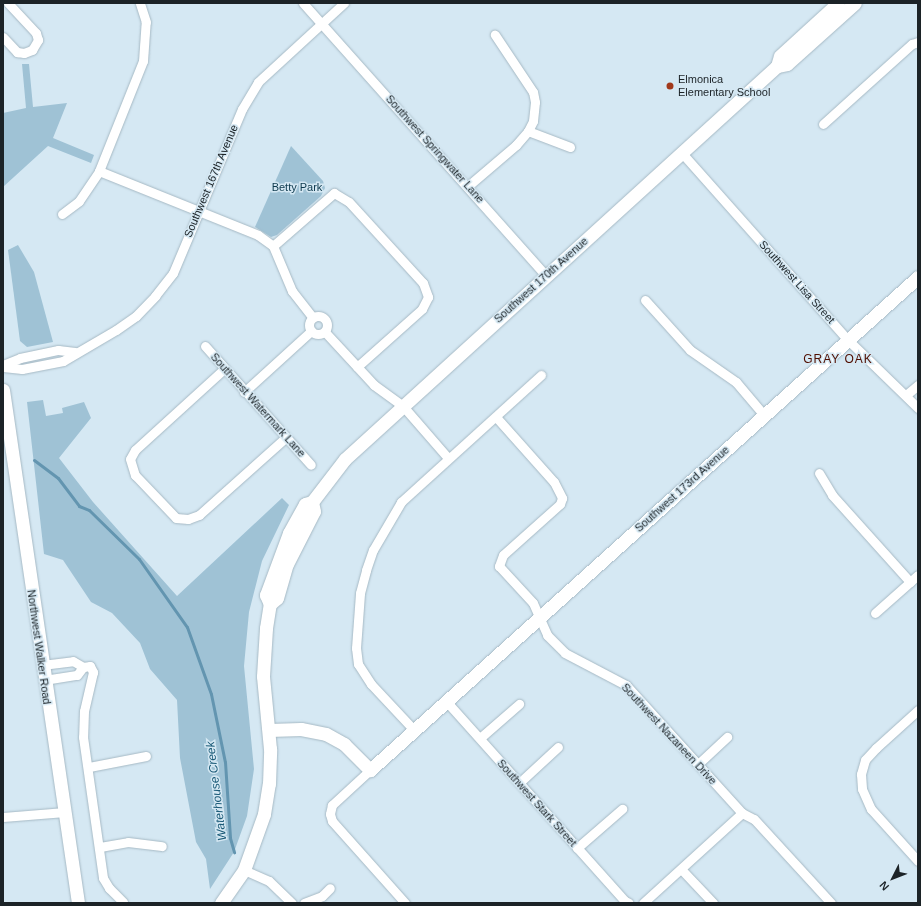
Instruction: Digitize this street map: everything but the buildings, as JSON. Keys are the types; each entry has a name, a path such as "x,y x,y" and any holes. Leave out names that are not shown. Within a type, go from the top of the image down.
{"main road":[{"name":"Southwest 170th Avenue","path":"777,66 780,56 838,3"},
{"name":"Southwest 170th Avenue","path":"221,903 244,870 262,824 270,769 269,730 263,676 265,640 270,604 266,595 280,552 305,504 312,502 345,459 402,405 777,66 787,64 855,3"},
{"name":"Southwest 173rd Avenue","path":"370,770 918,277"},
{"name":"Northwest Walker Road","path":"3,390 44,680 78,903"},
{"path":"269,730 301,728 326,734 344,744 370,770"}],"street":[{"path":"3,37 17,52 24,53 32,50 38,40 36,33 8,3"},
{"path":"62,214 79,201 99,171 143,61 146,22 140,3"},
{"name":"Southwest Springwater Lane","path":"303,3 468,186 546,276"},
{"name":"Southwest 167th Avenue","path":"3,366 22,369 63,360 116,330 136,316 155,296 173,273 242,109 258,82 344,3"},
{"path":"468,186 528,131 535,110 533,92 495,35"},
{"path":"823,124 912,44 918,42"},
{"path":"528,131 570,147"},
{"name":"Southwest Lisa Street","path":"681,152 848,340 918,408"},
{"path":"99,171 199,213 258,235 273,246 292,291 313,318"},
{"path":"273,246 334,194 349,202 423,283 428,297 422,309 357,367"},
{"path":"645,300 690,350 736,382 764,415"},
{"path":"319,316 326,319 328,326 325,332 318,335 311,331 309,325 313,318 319,316"},
{"path":"244,392 311,331"},
{"path":"325,332 374,385 402,405 448,458"},
{"name":"Southwest Watermark Lane","path":"205,346 244,392 311,465"},
{"path":"224,369 135,450 130,459 135,475 172,514 188,519 199,515 285,438"},
{"path":"414,730 371,684 358,664 356,648 360,593 373,550 394,513 413,490 541,375"},
{"path":"906,395 918,385"},
{"name":"Southwest Nazaneen Drive","path":"496,417 554,482 562,498 560,504 503,555 499,566 533,603 548,635 565,653 626,685 742,812 754,820 831,903"},
{"path":"819,473 832,495 910,582"},
{"path":"875,613 918,575"},
{"path":"42,665 73,661 83,667 90,666 93,672 83,723 106,884 123,902"},
{"path":"44,680 77,675 83,667"},
{"name":"Southwest Stark Street","path":"446,701 577,848 629,903"},
{"path":"480,738 519,704"},
{"path":"918,710 876,748 866,760 861,774 862,789 871,809 918,861"},
{"path":"698,764 727,737"},
{"path":"519,783 558,747"},
{"path":"89,767 146,756"},
{"path":"370,770 332,805 330,814 332,821 405,903"},
{"path":"577,848 622,809"},
{"path":"3,818 65,812"},
{"path":"643,903 742,812"},
{"path":"100,847 128,842 162,846"},
{"path":"681,869 713,903"},
{"path":"244,870 269,881 292,903"},
{"path":"304,903 322,896 330,888"}],"green space":[{"path":"22,64 29,64 33,107 67,103 53,138 94,155 91,163 48,146 3,187 3,113 26,108"},
{"name":"Betty Park","path":"291,146 323,181 325,188 321,196 277,235 271,237 255,227"},
{"path":"18,245 34,272 53,342 27,347 20,341 8,250"},
{"path":"43,400 46,416 63,413 62,408 84,402 91,418 59,458 93,502 177,596 282,498 289,505 262,561 249,612 244,666 254,769 247,816 234,852 210,889 206,859 196,842 180,758 177,700 150,669 140,643 112,613 91,602 63,560 44,554 27,402"}],"waterway":[{"name":"Waterhouse Creek","path":"34,460 58,478 79,506 89,510 139,559 187,627 211,694 225,762 230,838 234,852"}],"place":[{"name":"Elmonica Elementary School","path":"670,86"}],"district":[{"name":"GRAY OAK","path":"838,360"}]}
